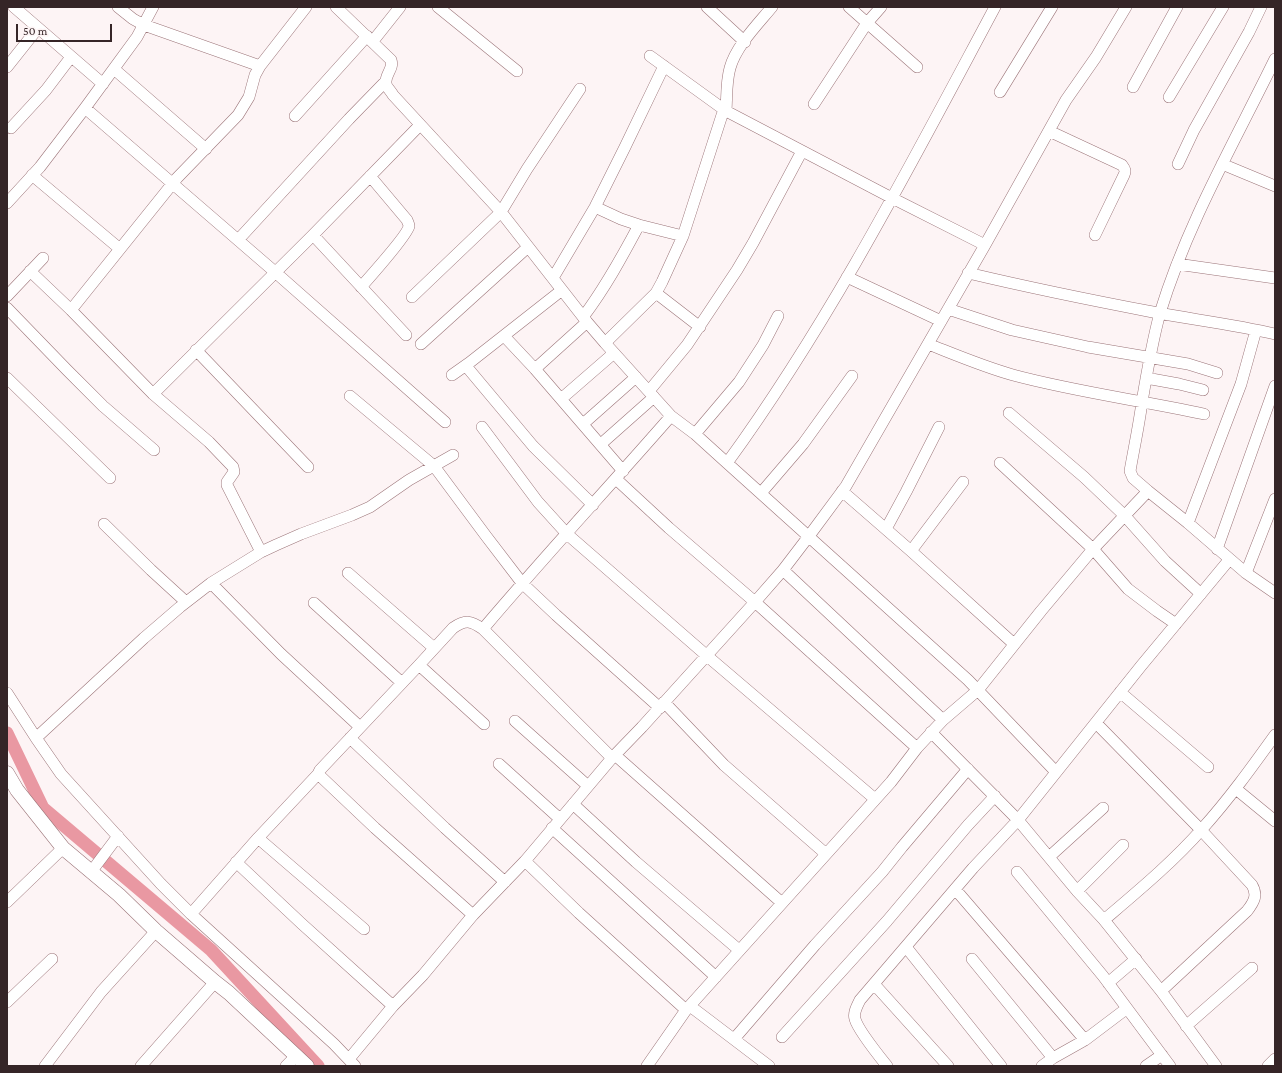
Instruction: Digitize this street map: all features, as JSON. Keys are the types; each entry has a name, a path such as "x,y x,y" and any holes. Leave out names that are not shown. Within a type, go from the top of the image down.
{"street":[{"path":"14,7 102,84"},
{"path":"118,7 133,19 144,25 260,66"},
{"path":"7,203 32,175 114,69 137,37 152,7"},
{"path":"71,310 173,184 238,115 248,97 255,75 260,66 306,7"},
{"path":"238,240 385,82 392,63 388,56 336,7"},
{"path":"295,116 400,7"},
{"path":"438,7 517,71"},
{"path":"707,7 745,42"},
{"path":"605,343 656,293 662,282 683,236 722,115 726,112 730,67 745,42 772,7"},
{"path":"849,7 917,67"},
{"path":"814,104 867,23 881,7"},
{"path":"726,463 760,417 848,277 996,7"},
{"path":"1000,92 1052,7"},
{"path":"7,693 61,774 161,884 191,914 352,1062 393,1006 423,975 473,915 525,861 613,756 662,705 756,602 809,536 842,491 985,245 1066,100 1096,57 1126,7"},
{"path":"1133,87 1177,7"},
{"path":"1170,97 1222,7"},
{"path":"1178,164 1194,130 1245,39 1261,7"},
{"path":"7,66 38,28"},
{"path":"650,56 726,112 985,245"},
{"path":"11,128 46,90 71,57"},
{"path":"1275,59 1222,164 1177,264 1160,313 1149,357 1130,471 1133,478 1188,523 1229,560 1275,593"},
{"path":"553,278 595,207 626,147 664,66"},
{"path":"114,69 206,149"},
{"path":"385,82 393,95 501,212 585,320 671,416 694,434 927,642 978,690 1056,772"},
{"path":"412,297 501,212 580,88"},
{"path":"85,108 275,272 445,422"},
{"path":"153,394 313,235 420,125"},
{"path":"1049,131 1122,165 1125,168 1126,172 1095,235"},
{"path":"601,444 652,394 700,327 753,243 802,151"},
{"path":"1222,164 1275,186"},
{"path":"32,175 120,249"},
{"path":"361,287 401,240 409,227 407,220 370,176"},
{"path":"595,207 638,225 683,236"},
{"path":"535,369 585,320 611,276 638,225"},
{"path":"313,235 406,335"},
{"path":"421,344 528,246"},
{"path":"7,296 43,258"},
{"path":"1177,264 1275,278"},
{"path":"30,271 71,310 153,394 209,442 233,467 234,472 227,481 227,485 261,552"},
{"path":"968,273 1044,291 1275,334"},
{"path":"848,277 941,321"},
{"path":"452,375 466,366 562,290"},
{"path":"656,293 700,327"},
{"path":"7,308 98,401 154,450"},
{"path":"948,309 1012,330 1088,347 1188,364 1217,373"},
{"path":"694,434 739,382 763,345 778,316"},
{"path":"1188,523 1241,384 1256,330"},
{"path":"504,336 535,369 623,471"},
{"path":"928,344 962,358 1013,375 1070,388 1204,414"},
{"path":"196,350 308,467"},
{"path":"561,399 614,353"},
{"path":"466,366 533,446 593,505"},
{"path":"760,494 803,444 852,376"},
{"path":"583,424 636,377"},
{"path":"7,378 110,478"},
{"path":"1146,378 1203,390"},
{"path":"1216,549 1275,386"},
{"path":"350,396 434,466 522,583 556,615 662,705 724,765 826,854"},
{"path":"1008,413 1084,476 1125,516 1164,560 1201,594"},
{"path":"483,629 522,583 671,416"},
{"path":"482,426 538,502 566,534 706,656 875,799"},
{"path":"886,529 939,427"},
{"path":"36,738 144,638 211,583 261,552 301,534 370,508 409,480 453,455"},
{"path":"1000,463 1093,549 1128,589 1138,598 1176,624"},
{"path":"616,479 669,528 756,602 917,748"},
{"path":"911,551 963,482"},
{"path":"842,491 1014,644"},
{"path":"647,1066 688,1008 890,782 931,732 978,690 1093,549 1148,491"},
{"path":"1246,573 1275,499"},
{"path":"104,524 186,602"},
{"path":"887,1066 858,1026 854,1017 856,1007 860,1000 955,889 1018,820 1120,692 1229,560"},
{"path":"783,570 943,720"},
{"path":"348,573 434,648"},
{"path":"211,583 281,654 360,727"},
{"path":"314,603 402,683"},
{"path":"191,914 320,770 434,648 453,628 460,623 467,622 473,623 483,629 613,756 782,903"},
{"path":"419,665 484,724"},
{"path":"1120,692 1208,767"},
{"path":"515,721 588,786"},
{"path":"1096,723 1201,830 1252,885 1256,894 1255,900 1247,911 1161,990"},
{"path":"931,732 1018,820 1077,891 1104,920 1161,990 1216,1066"},
{"path":"1104,920 1160,870 1201,830 1236,789 1275,735"},
{"path":"350,738 505,882"},
{"path":"498,764 560,819"},
{"path":"734,1039 815,944 882,872 968,770"},
{"path":"318,774 375,828 473,915"},
{"path":"8,778 63,848 95,866 119,895 156,931 229,993 291,1061 307,1066"},
{"path":"1236,789 1275,821"},
{"path":"782,1037 887,921 968,825 995,796"},
{"path":"573,804 636,862 739,950"},
{"path":"1048,857 1103,808"},
{"path":"552,828 716,977"},
{"path":"95,866 118,836"},
{"path":"258,838 364,929"},
{"path":"1077,891 1123,845"},
{"path":"7,902 63,848"},
{"path":"525,861 579,913 688,1008 734,1039 769,1066"},
{"path":"236,862 393,1006"},
{"path":"1018,872 1108,983 1170,1066"},
{"path":"955,889 1085,1040"},
{"path":"44,1066 101,992 156,931"},
{"path":"906,947 1001,1066"},
{"path":"7,1002 52,959"},
{"path":"972,959 1053,1058"},
{"path":"1108,983 1136,959"},
{"path":"1186,1026 1252,968"},
{"path":"147,1064 215,982"},
{"path":"874,984 948,1066"},
{"path":"1042,1066 1085,1040 1126,1009"},
{"path":"1146,1066 1162,1055"},
{"path":"1268,1066 1275,1059"}],"waterway":[{"path":"7,733 43,808 211,950 318,1066"}]}
